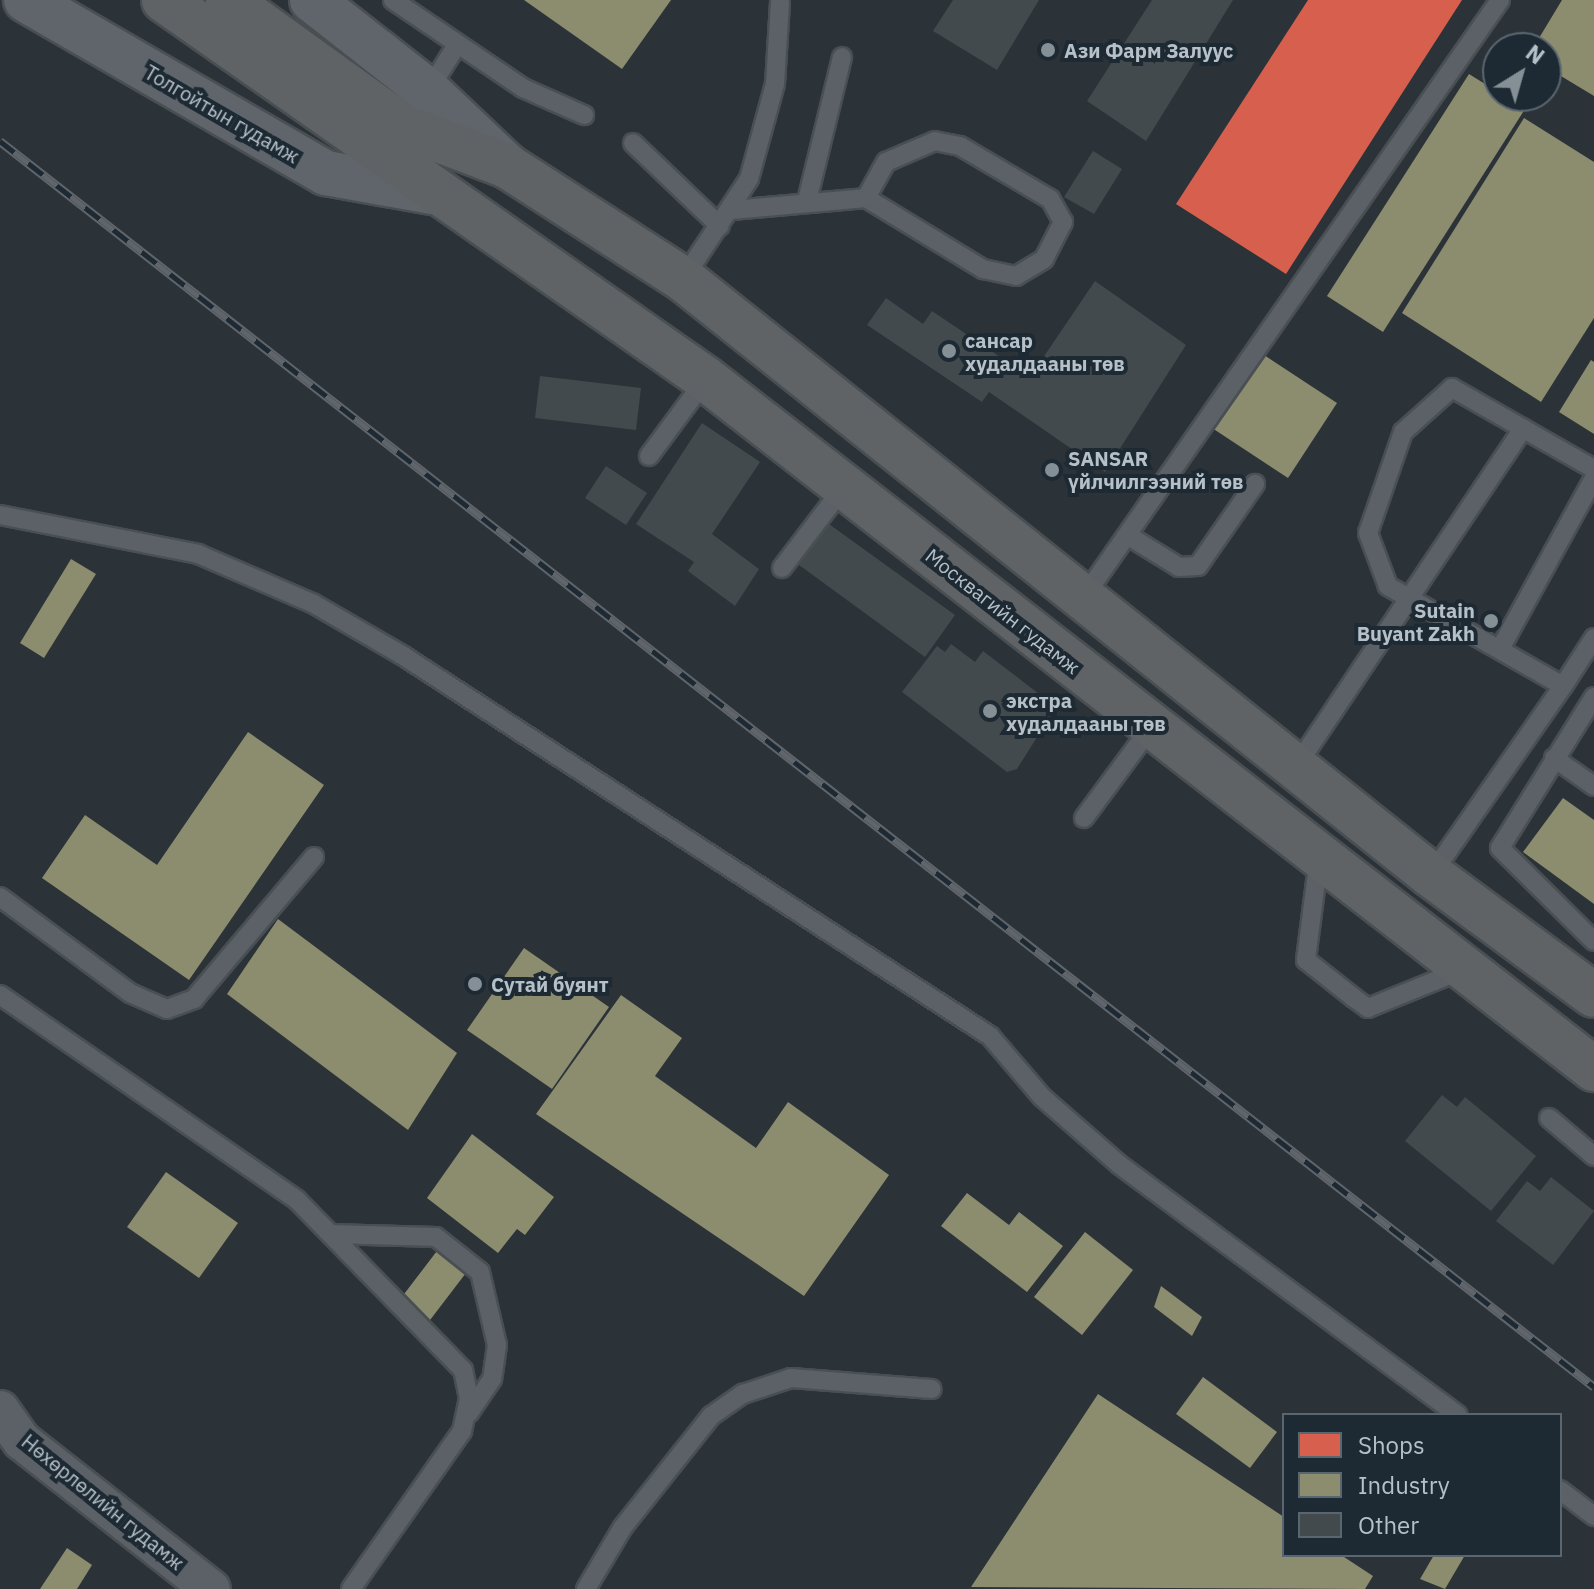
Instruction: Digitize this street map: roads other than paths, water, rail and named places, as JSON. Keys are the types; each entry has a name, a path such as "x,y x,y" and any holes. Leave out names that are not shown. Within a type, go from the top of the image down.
{"highway":[{"name":"Москвагийн гудамж","path":"164,0 518,253 706,379 1462,970 1594,1069"},
{"path":"228,0 404,127 507,166 683,279 1082,600 1431,875 1594,995"}],"main road":[{"name":"Толгойтын гудамж","path":"26,0 326,173 432,192"},
{"path":"312,0 428,91 507,166"}],"street":[{"name":"Нөхөрлөлийн гудамж","path":"0,1410 22,1441 211,1589"}],"lane":[{"path":"393,0 523,88 584,115"},
{"path":"1082,600 1500,0"},
{"path":"683,279 732,210 749,179 775,84 779,1"},
{"path":"428,91 457,45"},
{"path":"807,201 842,57"},
{"path":"732,210 866,198 998,275 1016,276 1044,259 1063,222 1050,199 960,146 935,141 886,162 866,198"},
{"path":"633,143 720,226"},
{"path":"649,456 706,379"},
{"path":"1563,686 1388,586 1368,533 1403,432 1452,388 1594,469"},
{"path":"1295,768 1413,600 1523,429"},
{"path":"1500,649 1594,478"},
{"path":"1127,535 1179,567 1198,566 1255,484"},
{"path":"782,568 844,487"},
{"path":"0,515 198,554 314,604 402,655 990,1036 1042,1097 1120,1165 1455,1413"},
{"path":"1431,875 1594,638"},
{"path":"1594,697 1554,758 1500,854 1594,941"},
{"path":"1084,818 1152,726"},
{"path":"1554,758 1594,786"},
{"path":"1319,856 1306,960 1368,1008 1462,970"},
{"path":"0,897 130,993 167,1009 194,999 314,857"},
{"path":"0,995 245,1161 331,1234 463,1370 468,1415"},
{"path":"1549,1118 1594,1156"},
{"path":"331,1234 436,1237 480,1272 497,1345 492,1379 468,1415 451,1451 351,1589"},
{"path":"586,1589 623,1527 711,1416 743,1394 791,1378 932,1389"},
{"path":"1562,1492 1594,1516"}],"railway":[{"path":"0,141 1594,1387"}],"place":[{"name":"Ази Фарм Залуус","path":"1048,50"},
{"name":"сансар худалдааны төв","path":"949,351"},
{"name":"SANSAR үйлчилгээний төв","path":"1052,470"},
{"name":"Sutain Buyant Zakh","path":"1491,621"},
{"name":"экстра худалдааны төв","path":"990,711"},
{"name":"Сутай буянт","path":"475,984"}]}
